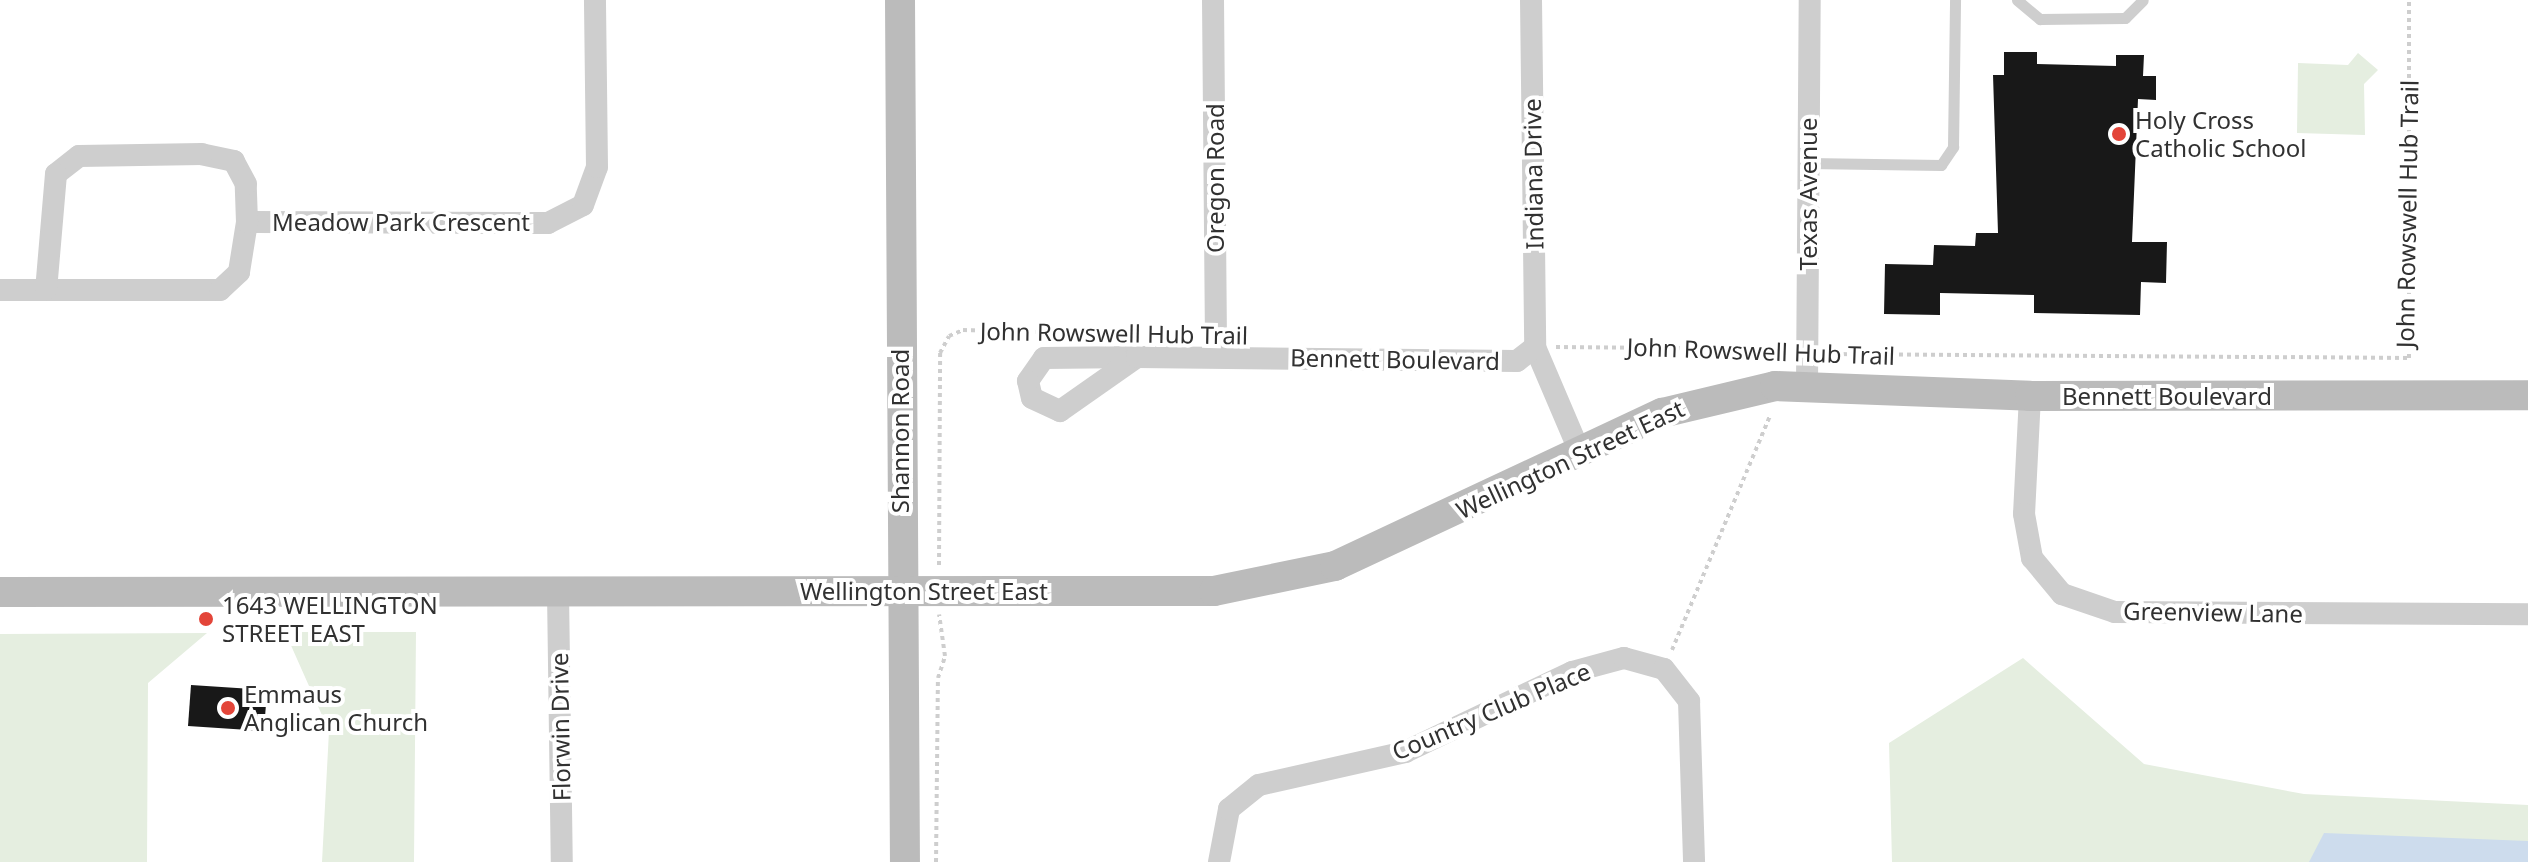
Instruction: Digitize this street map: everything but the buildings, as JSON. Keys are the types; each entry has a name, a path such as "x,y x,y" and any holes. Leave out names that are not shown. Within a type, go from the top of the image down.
{"main road":[{"name":"Shannon Road","path":"900,0 899,592 905,862"},
{"name":"Wellington Street East","path":"0,592 1214,591 1271,583 1415,532 1579,450 1708,397 1807,387"},
{"name":"Bennett Boulevard","path":"1807,387 2030,396 2528,395"}],"street":[{"name":"Meadow Park Crescent","path":"247,222 548,223 583,205 597,167 595,0"},
{"name":"Oregon Road","path":"1213,0 1216,356"},
{"name":"Indiana Drive","path":"1531,0 1535,347"},
{"name":"Texas Avenue","path":"1807,387 1810,0"},
{"path":"0,290 46,290 220,290 239,272 247,222 246,184 234,161 202,154 79,156 56,174 46,290"},
{"name":"Bennett Boulevard","path":"1137,357 1517,361 1535,347 1579,450"},
{"name":"Greenview Lane","path":"2030,396 2024,514 2032,558 2062,594 2115,612 2528,614"},
{"name":"Florwin Drive","path":"558,592 562,862"},
{"name":"Country Club Place","path":"1219,862 1229,809 1259,785 1405,752 1572,672 1624,658 1664,669"},
{"path":"1664,669 1689,701 1694,862"}],"lane":[{"path":"1808,163 1941,165 1953,147 1955,0"},
{"path":"2017,0 2040,19 2125,18 2143,0"}],"path":[{"name":"John Rowswell Hub Trail","path":"1535,347 1779,347 1807,354 2409,358 2409,0"},
{"name":"John Rowswell Hub Trail","path":"936,862 938,678 945,656 939,592 940,353 949,336 963,330 1121,334"},
{"path":"1664,669 1770,416"}],"shaded area":[{"path":"2358,53 2378,70 2364,84 2365,135 2297,133 2298,63 2348,65"},
{"path":"285,632 416,632 414,862 322,862 329,731"},
{"path":"207,633 148,683 147,862 0,862 0,634"},
{"path":"2023,658 2144,764 2304,794 2528,805 2528,862 1892,862 1889,743"}],"water":[{"path":"2324,833 2528,841 2528,862 2309,862"}],"place":[{"name":"Holy Cross Catholic School","path":"2119,134"},
{"name":"1643 WELLINGTON STREET EAST","path":"206,619"},
{"name":"Emmaus Anglican Church","path":"228,708"}]}
